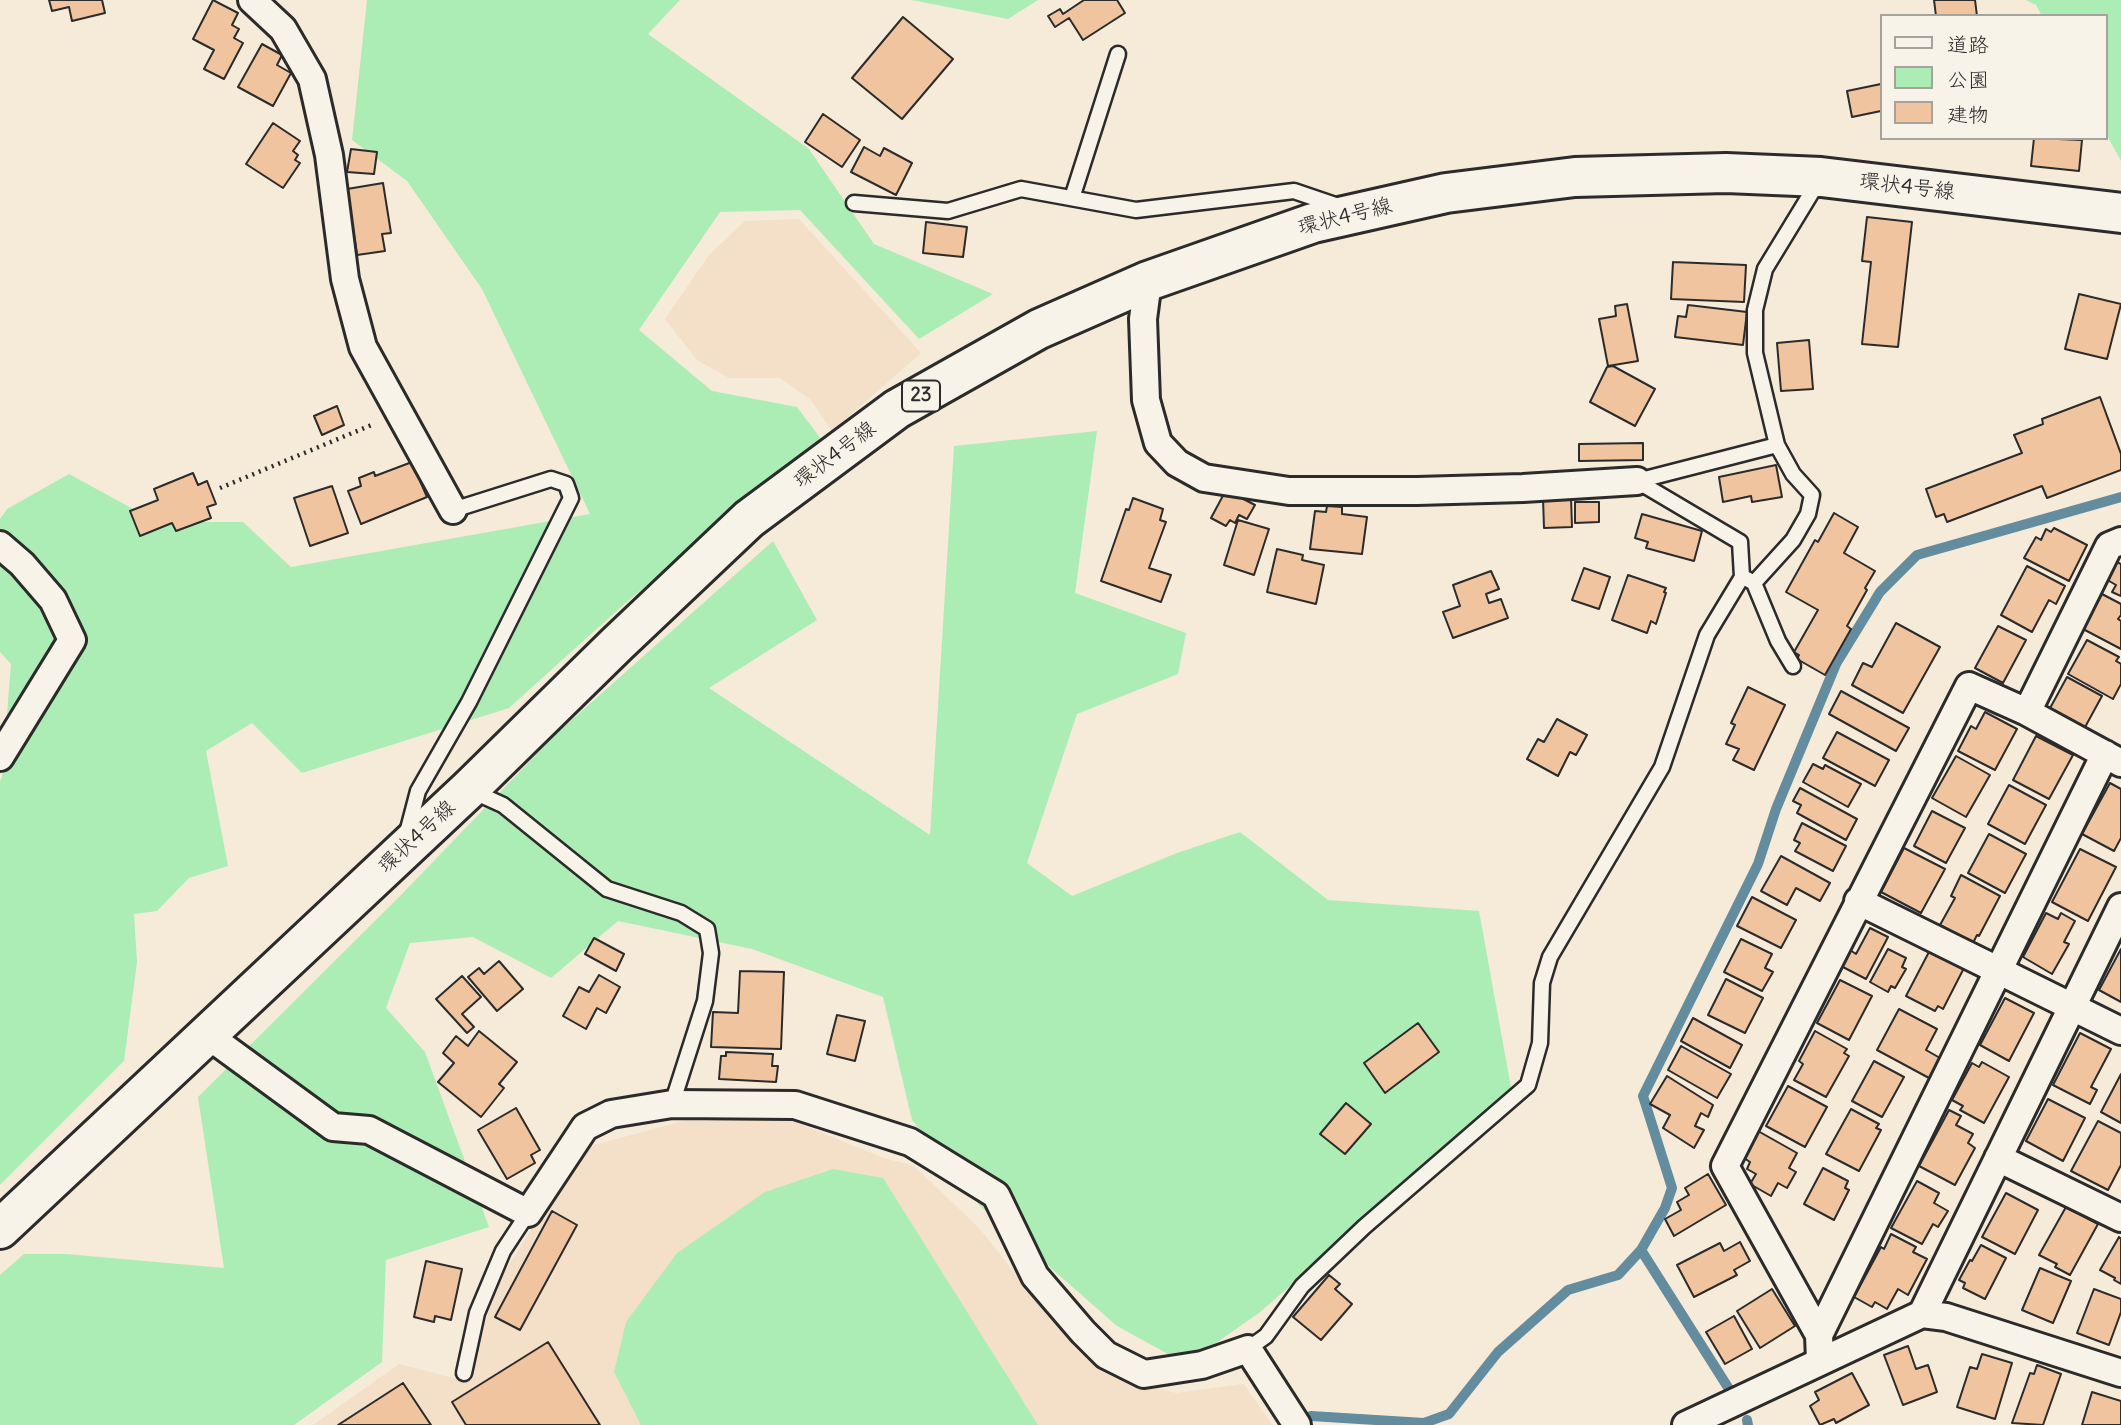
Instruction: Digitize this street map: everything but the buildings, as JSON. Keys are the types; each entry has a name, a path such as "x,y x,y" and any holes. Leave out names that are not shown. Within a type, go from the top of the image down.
{"main road":[{"name":"環状4号線","path":"0,1229 469,789 617,644 760,511 897,409 1038,329 1148,281 1313,223 1446,193 1575,177 1726,173 1821,177 2121,213"}],"street":[{"path":"252,0 283,29 312,79 329,155 345,279 363,347 453,509"},
{"path":"1148,281 1143,319 1146,400 1158,443 1177,463 1204,478 1289,491 1523,488 1637,481"},
{"path":"2027,712 2109,546 2121,541"},
{"path":"0,545 22,564 53,600 72,640 0,757"},
{"path":"1969,686 2027,712 2113,758 1998,970 1819,1348 1725,1166 1857,901 1969,686"},
{"path":"1857,901 2121,1031"},
{"path":"1922,1314 2121,907"},
{"path":"206,1034 333,1127 369,1130 528,1213 585,1127 611,1114 672,1104 794,1105 910,1142 996,1195 1035,1276 1106,1355 1144,1374 1202,1365 1248,1349 1297,1425"},
{"path":"1998,1158 2121,1218"},
{"path":"1686,1425 1819,1348 1922,1314 1946,1317 2121,1374"}],"lane":[{"path":"1072,198 1118,54"},
{"path":"1248,1349 1266,1336 1303,1286 1355,1236 1528,1085 1540,1043 1542,983 1550,957 1662,767 1707,635 1748,580 1793,540 1808,513 1812,495 1793,474 1777,445 1755,353 1755,310 1765,269 1821,177"},
{"path":"854,203 948,211 1021,189 1136,210 1294,191 1359,213"},
{"path":"1637,481 1777,445"},
{"path":"401,851 418,791 469,702 571,498 565,484 551,479 453,509"},
{"path":"1637,481 1740,542 1748,580 1793,666"},
{"path":"469,789 503,805 607,889 681,913 707,929 711,953 705,1002 672,1104"},
{"path":"464,1373 477,1313 503,1251 528,1213"}],"path":[{"path":"220,488 400,414"}],"shaded area":[{"path":"799,219 921,353 832,431 811,400 780,378 729,378 697,360 665,319 709,255 745,221"},
{"path":"702,1116 790,1120 884,1158 914,1166 978,1227 1076,1349 1117,1378 1176,1393 1244,1384 1272,1425 313,1425 399,1364 469,1382 476,1344 500,1279 583,1148"}],"green space":[{"path":"367,0 680,0 648,34 809,149 874,244 993,294 919,339 800,210 720,212 639,330 712,391 797,407 821,439 621,607 509,708 302,773 252,723 206,751 228,866 189,878 157,911 134,914 137,962 124,1061 0,1185 0,781 11,664 0,652 0,519 7,509 69,474 157,522 243,522 291,567 590,514 482,289 407,181 352,140"},
{"path":"912,0 1038,0 1008,19"},
{"path":"2026,0 2121,0 2121,161 2107,136 2107,14 2041,14 2036,5"},
{"path":"1097,431 1075,593 1186,633 1178,674 1077,714 1027,863 1072,896 1177,853 1240,832 1328,900 1479,911 1512,1093 1259,1313 1186,1364 1117,1326 979,1205 912,1120 883,997 752,949 618,921 551,978 473,937 410,943 386,1008 425,1052 489,1227 386,1260 382,1362 294,1425 0,1425 0,1275 24,1254 66,1254 224,1268 198,1097 402,894 557,733 773,541 817,620 709,688 930,835 954,446"},
{"path":"833,1169 883,1178 1038,1425 641,1425 614,1372 626,1322 677,1253 765,1192"}],"waterway":[{"path":"1311,1416 1424,1423 1449,1414 1498,1352 1568,1290 1618,1275 1641,1250 1665,1208 1672,1188 1643,1096 1758,864 1776,809 1836,664 1880,592 1917,555 2121,497"},
{"path":"1641,1250 1729,1389"},
{"path":"1747,1420 1748,1425"}]}
